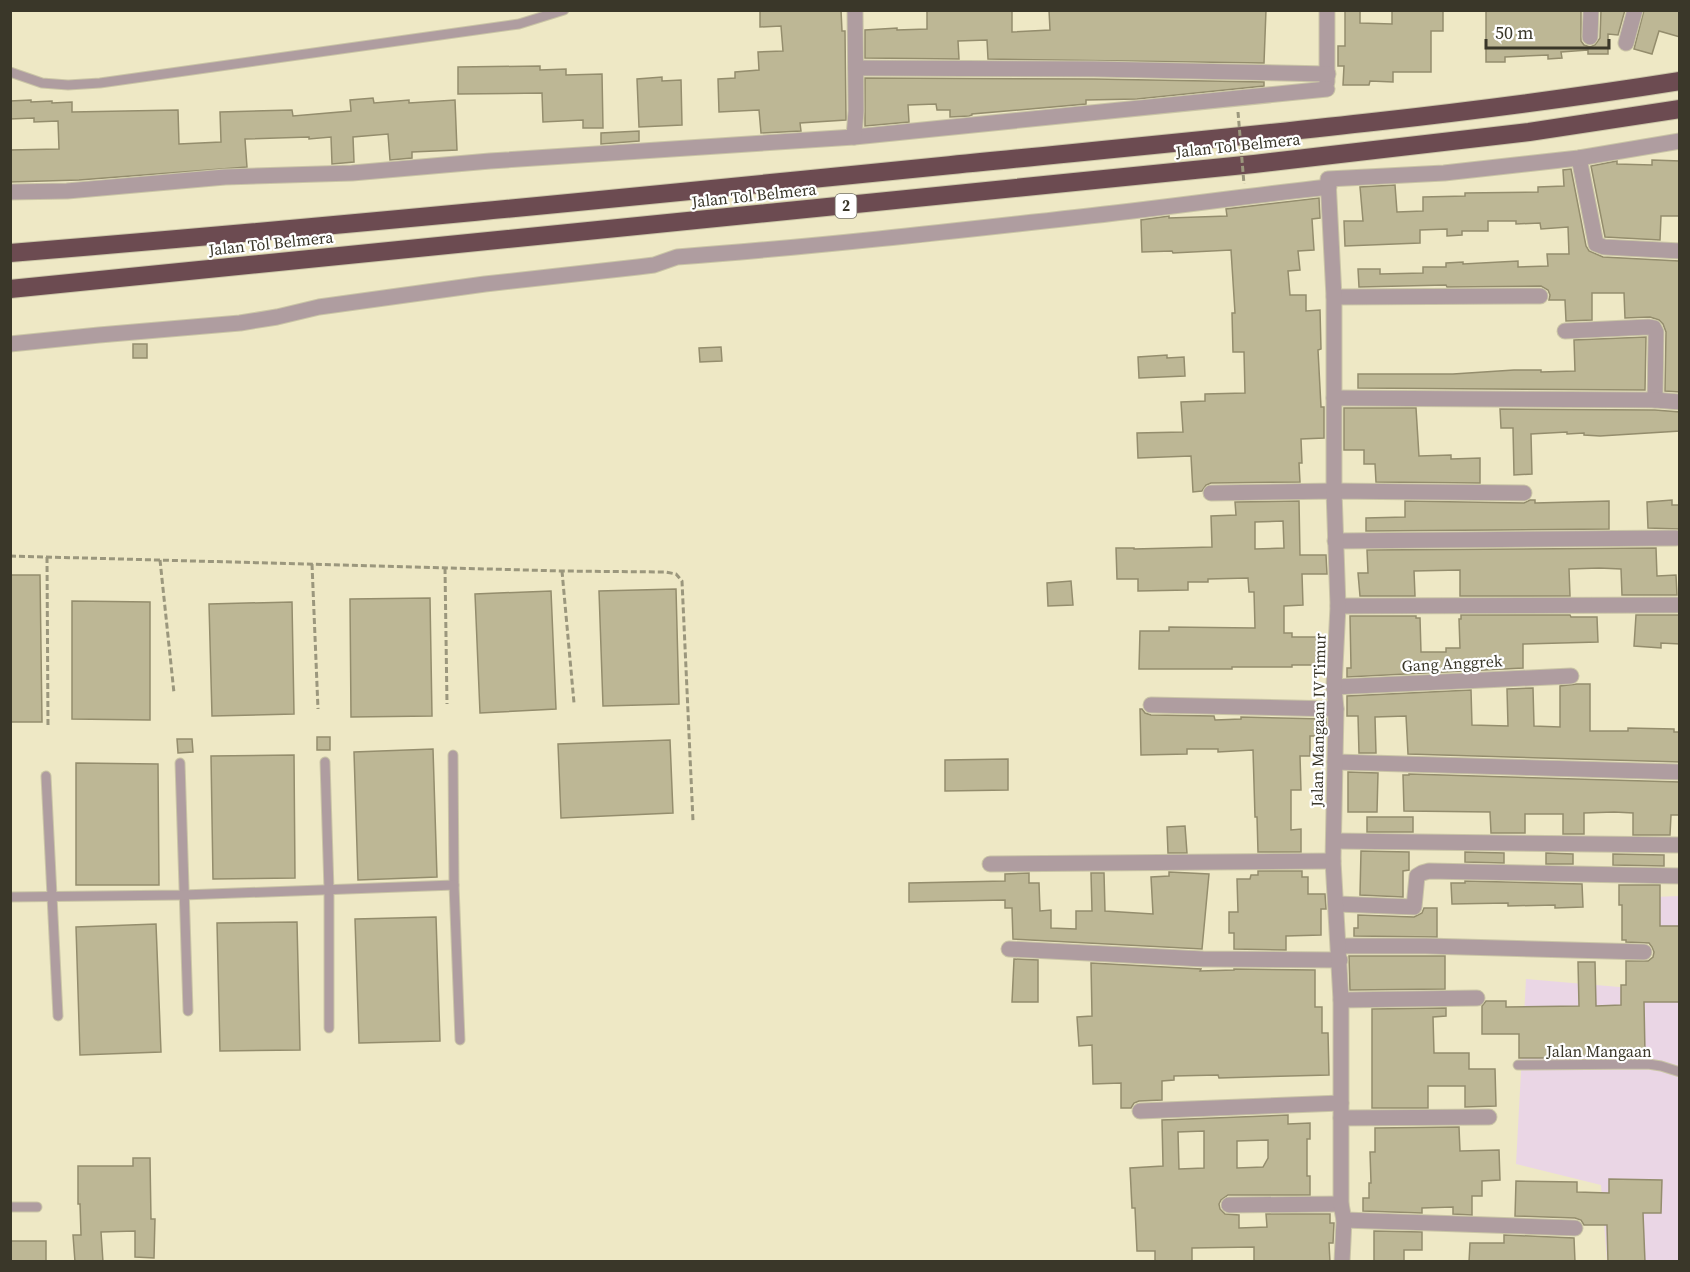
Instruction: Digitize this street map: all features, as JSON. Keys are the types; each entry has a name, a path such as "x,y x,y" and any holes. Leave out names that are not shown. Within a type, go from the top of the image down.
{"highway":[{"name":"Jalan Tol Belmera","path":"10,253 596,201 1334,128 1680,81"},
{"name":"Jalan Tol Belmera","path":"10,289 1254,164 1529,132 1680,109"}],"street":[{"path":"854,137 855,10"},
{"path":"1327,10 1327,86"},
{"path":"1590,37 1591,10"},
{"path":"1626,43 1635,10"},
{"path":"856,68 1094,69 1327,86"},
{"path":"10,192 67,191 225,177 352,173 490,161 854,137 1327,86"},
{"path":"10,344 240,323 319,307 484,284 654,265 677,257 1083,217 1329,183 1579,158 1680,141"},
{"path":"1579,158 1596,244 1604,247 1680,251"},
{"name":"Jalan Mangaan IV Timur","path":"1329,183 1334,297 1334,490 1338,606 1334,687 1336,709 1333,861 1341,1000 1341,1204 1344,1221 1342,1262"},
{"path":"1334,297 1540,296"},
{"path":"1565,331 1654,328 1656,332 1655,399"},
{"path":"1334,398 1655,399 1680,402"},
{"path":"1210,493 1334,490 1524,493"},
{"path":"1335,541 1676,538"},
{"path":"1338,606 1680,605"},
{"name":"Gang Anggrek","path":"1334,687 1571,676"},
{"path":"1150,705 1336,709"},
{"path":"1335,762 1680,772"},
{"path":"1335,841 1680,845"},
{"path":"990,864 1333,861"},
{"path":"1337,904 1414,907 1417,876 1429,871 1680,876"},
{"path":"1009,949 1203,959 1339,953 1426,945 1644,952"},
{"path":"1341,1000 1477,998"},
{"path":"1140,1111 1341,1110 1489,1117"},
{"path":"1229,1205 1341,1204"},
{"path":"1344,1221 1575,1228"}],"lane":[{"path":"10,72 42,83 68,85 100,83 519,24 564,10"},
{"path":"453,755 454,885 460,1040"},
{"path":"326,762 329,1028"},
{"path":"180,763 188,1011"},
{"path":"46,776 58,1016"},
{"path":"10,897 183,896 454,885"},
{"name":"Jalan Mangaan","path":"1518,1065 1648,1064 1680,1072"},
{"path":"10,1207 37,1207"}],"path":[{"path":"1238,112 1244,184"},
{"path":"10,556 676,574 682,581 693,821"},
{"path":"47,557 48,727"},
{"path":"160,560 174,693"},
{"path":"312,564 318,710"},
{"path":"445,568 447,704"},
{"path":"562,571 574,704"}],"shaded area":[{"path":"1679,896 1679,1261 1607,1261 1601,1185 1516,1164 1526,979 1654,990 1654,897"}],"building":[{"path":"760,10 841,10 842,31 845,31 846,120 800,123 801,131 761,133 759,110 719,112 718,79 735,78 735,72 759,70 758,52 783,51 781,26 760,27"},
{"path":"927,10 1012,10 1012,32 1050,30 1049,10 1266,10 1264,63 988,59 987,40 958,41 959,59 865,58 865,30 927,29"},
{"path":"1345,10 1360,10 1360,23 1392,24 1392,10 1443,10 1443,31 1431,31 1431,72 1393,72 1393,82 1370,81 1369,85 1343,85 1344,66 1338,66 1338,46 1345,46"},
{"path":"1486,10 1581,10 1581,41 1590,47 1595,45 1600,38 1601,10 1625,10 1618,35 1608,34 1608,54 1588,54 1588,50 1561,52 1562,58 1548,59 1548,55 1505,57 1505,62 1486,62"},
{"path":"1644,10 1680,10 1680,37 1659,31 1652,54 1634,49"},
{"path":"540,66 540,70 566,69 566,75 602,74 603,128 583,128 583,120 543,122 542,93 458,94 458,67"},
{"path":"662,77 662,81 681,80 682,125 639,127 637,79"},
{"path":"865,78 1264,82 1264,86 1137,99 1086,100 1086,104 969,116 950,117 950,110 937,110 936,104 908,105 909,122 865,126"},
{"path":"373,98 374,103 455,100 457,150 412,152 412,158 390,160 388,134 353,137 354,162 332,164 331,137 245,139 247,167 79,180 10,182 10,150 59,149 58,121 34,122 34,118 10,119 10,101 72,102 72,112 178,110 179,144 221,142 220,112 292,110 293,116 351,111 350,100"},
{"path":"639,131 639,141 601,144 601,133"},
{"path":"1652,160 1680,161 1680,216 1661,216 1660,240 1605,237 1591,166 1617,161 1617,164 1652,165"},
{"path":"1571,169 1586,246 1589,251 1603,257 1679,261 1680,392 1665,391 1666,332 1663,324 1650,317 1625,318 1624,293 1592,293 1592,320 1566,321 1565,300 1549,300 1548,290 1541,286 1359,287 1358,269 1380,269 1380,274 1423,273 1423,267 1446,267 1446,263 1518,261 1518,267 1548,266 1547,254 1569,254 1568,227 1541,229 1540,223 1516,224 1516,221 1488,221 1488,231 1462,231 1462,235 1447,236 1447,229 1420,230 1420,243 1345,246 1344,221 1363,221 1360,187 1395,185 1397,212 1423,211 1423,197 1465,196 1465,193 1538,192 1538,187 1564,186 1563,170"},
{"path":"1319,198 1320,218 1312,219 1314,250 1298,251 1300,270 1288,271 1290,295 1306,295 1306,311 1320,310 1321,349 1318,350 1321,407 1324,407 1324,438 1301,439 1300,482 1211,483 1206,485 1202,491 1193,492 1191,456 1138,458 1137,433 1183,432 1181,402 1205,401 1205,394 1245,393 1244,352 1233,352 1232,313 1235,313 1231,250 1142,252 1141,220 1169,216 1169,218 1227,216 1226,209"},
{"path":"1646,337 1645,390 1358,388 1358,374 1453,374 1514,370 1575,371 1574,340"},
{"path":"133,344 147,344 147,358 133,358"},
{"path":"721,347 722,361 700,362 699,348"},
{"path":"1167,355 1167,358 1184,357 1185,376 1139,378 1138,357"},
{"path":"1344,408 1416,408 1419,456 1451,455 1451,459 1480,458 1480,483 1376,482 1375,464 1364,464 1364,450 1344,450"},
{"path":"1500,409 1680,412 1680,431 1600,436 1584,435 1584,433 1567,434 1567,432 1531,434 1532,474 1514,475 1513,428 1501,428"},
{"path":"1535,500 1535,503 1609,501 1609,529 1366,531 1366,518 1405,517 1405,501 1524,503"},
{"path":"1672,500 1672,505 1680,505 1680,529 1648,528 1647,502"},
{"path":"1299,501 1300,555 1326,555 1327,574 1302,574 1303,605 1284,606 1284,633 1292,633 1292,637 1322,637 1322,665 1232,667 1232,669 1139,669 1140,631 1169,631 1169,627 1255,628 1254,592 1249,592 1248,578 1188,582 1188,590 1138,591 1138,579 1117,579 1116,548 1212,547 1211,516 1236,515 1235,502","holes":["1283,521 1284,548 1255,549 1255,522"]},
{"path":"1656,548 1657,576 1676,575 1677,595 1622,595 1621,569 1599,568 1569,569 1570,596 1460,596 1460,570 1414,571 1415,596 1360,596 1358,573 1368,573 1367,550"},
{"path":"10,575 40,575 42,722 10,722"},
{"path":"1071,581 1073,605 1048,606 1047,583"},
{"path":"676,589 679,704 603,706 599,591"},
{"path":"551,591 556,709 480,713 475,594"},
{"path":"430,598 432,716 351,717 350,599"},
{"path":"72,601 150,602 150,720 72,719"},
{"path":"292,602 294,714 212,716 209,604"},
{"path":"1461,615 1597,617 1598,642 1523,644 1523,668 1347,677 1347,668 1351,668 1350,616 1416,616 1420,618 1421,652 1446,652 1446,648 1460,648 1459,619"},
{"path":"1636,615 1680,615 1680,644 1661,643 1661,648 1634,646"},
{"path":"1590,684 1590,731 1628,731 1628,728 1674,729 1674,732 1680,732 1680,762 1408,754 1406,716 1375,717 1376,753 1359,753 1358,716 1347,716 1347,696 1471,690 1472,725 1508,726 1507,689 1533,688 1534,726 1560,727 1560,686"},
{"path":"1140,709 1151,715 1214,716 1215,720 1241,719 1241,717 1326,719 1326,736 1310,736 1310,756 1300,756 1301,790 1291,790 1291,830 1301,829 1301,852 1258,852 1253,750 1218,752 1218,749 1187,749 1187,754 1141,755"},
{"path":"317,737 330,737 330,750 317,750"},
{"path":"177,739 192,739 193,752 178,753"},
{"path":"670,740 673,813 561,818 558,744"},
{"path":"433,749 437,877 358,880 354,752"},
{"path":"294,755 295,878 213,879 211,756"},
{"path":"1008,759 1008,790 945,791 945,760"},
{"path":"76,763 158,764 159,885 76,885"},
{"path":"1348,772 1378,773 1377,812 1348,812"},
{"path":"1403,775 1680,782 1680,815 1671,815 1670,835 1633,835 1633,813 1614,812 1584,813 1584,834 1563,834 1563,814 1525,814 1525,833 1491,833 1490,812 1404,811"},
{"path":"1367,817 1413,817 1413,832 1367,832"},
{"path":"1185,826 1187,853 1168,853 1167,827"},
{"path":"1361,851 1409,852 1409,870 1403,871 1403,897 1360,895"},
{"path":"1465,852 1504,853 1504,863 1465,862"},
{"path":"1546,853 1573,854 1573,864 1546,864"},
{"path":"1613,854 1664,855 1664,866 1613,865"},
{"path":"1258,871 1302,871 1302,877 1308,877 1308,894 1325,894 1326,909 1321,909 1321,935 1286,936 1286,950 1234,949 1234,933 1229,933 1229,912 1238,912 1237,879 1250,879 1251,875 1258,875"},
{"path":"1169,872 1209,874 1202,949 1013,939 1012,908 1005,908 1005,900 909,902 909,883 1005,881 1005,874 1029,873 1029,883 1039,883 1040,911 1051,910 1051,928 1076,929 1076,911 1092,911 1091,873 1104,873 1105,911 1153,914 1151,877 1169,876"},
{"path":"1465,881 1582,884 1583,907 1508,906 1508,903 1452,904 1451,883 1465,883"},
{"path":"1619,885 1660,885 1660,926 1680,926 1680,1002 1644,1002 1645,1054 1519,1058 1519,1034 1482,1034 1482,1006 1486,1001 1506,1001 1506,1007 1579,1006 1578,962 1595,962 1596,1006 1621,1005 1621,985 1626,985 1626,961 1648,961 1653,957 1654,952 1649,943 1622,940 1622,905 1619,905"},
{"path":"1424,908 1437,908 1437,937 1354,936 1354,928 1358,928 1358,915 1414,917 1422,913"},
{"path":"436,917 440,1041 359,1043 355,919"},
{"path":"297,922 300,1050 220,1051 217,923"},
{"path":"156,924 161,1052 80,1055 76,927"},
{"path":"1349,956 1445,956 1445,989 1350,990"},
{"path":"1014,959 1038,960 1038,1002 1012,1002"},
{"path":"1091,963 1201,969 1200,971 1315,970 1315,1007 1322,1007 1322,1033 1328,1033 1329,1075 1219,1078 1218,1075 1174,1076 1174,1080 1162,1081 1162,1100 1139,1101 1131,1108 1121,1108 1121,1083 1093,1084 1092,1045 1079,1046 1077,1017 1092,1016"},
{"path":"1446,1008 1446,1016 1433,1017 1434,1053 1469,1053 1469,1069 1495,1069 1496,1106 1465,1107 1465,1086 1428,1086 1428,1108 1372,1108 1372,1009"},
{"path":"1288,1115 1288,1124 1310,1123 1310,1139 1307,1139 1307,1176 1310,1176 1310,1195 1228,1195 1219,1204 1225,1214 1239,1215 1239,1228 1267,1227 1266,1214 1330,1214 1330,1223 1334,1223 1333,1243 1329,1243 1330,1262 1254,1262 1254,1247 1192,1248 1192,1262 1155,1262 1155,1251 1137,1251 1130,1168 1163,1166 1162,1120","holes":["1204,1131 1204,1168 1179,1169 1178,1132","1268,1140 1268,1158 1263,1167 1237,1168 1237,1141"]},
{"path":"1459,1127 1460,1151 1499,1150 1500,1180 1482,1181 1482,1196 1472,1196 1472,1215 1453,1214 1453,1207 1422,1208 1422,1213 1363,1211 1363,1198 1369,1198 1370,1152 1375,1152 1375,1128"},
{"path":"133,1158 150,1158 151,1219 155,1219 154,1258 135,1257 135,1231 101,1232 103,1262 75,1262 73,1235 81,1235 78,1166 133,1166"},
{"path":"1609,1179 1662,1180 1661,1213 1643,1213 1645,1262 1608,1262 1607,1225 1584,1225 1581,1220 1575,1218 1515,1216 1516,1181 1577,1182 1577,1192 1609,1193"},
{"path":"1374,1231 1422,1232 1422,1250 1404,1250 1404,1262 1374,1262"},
{"path":"1504,1235 1574,1238 1575,1262 1469,1262 1470,1243 1504,1243"},
{"path":"10,1241 46,1241 46,1262 10,1262"}]}
